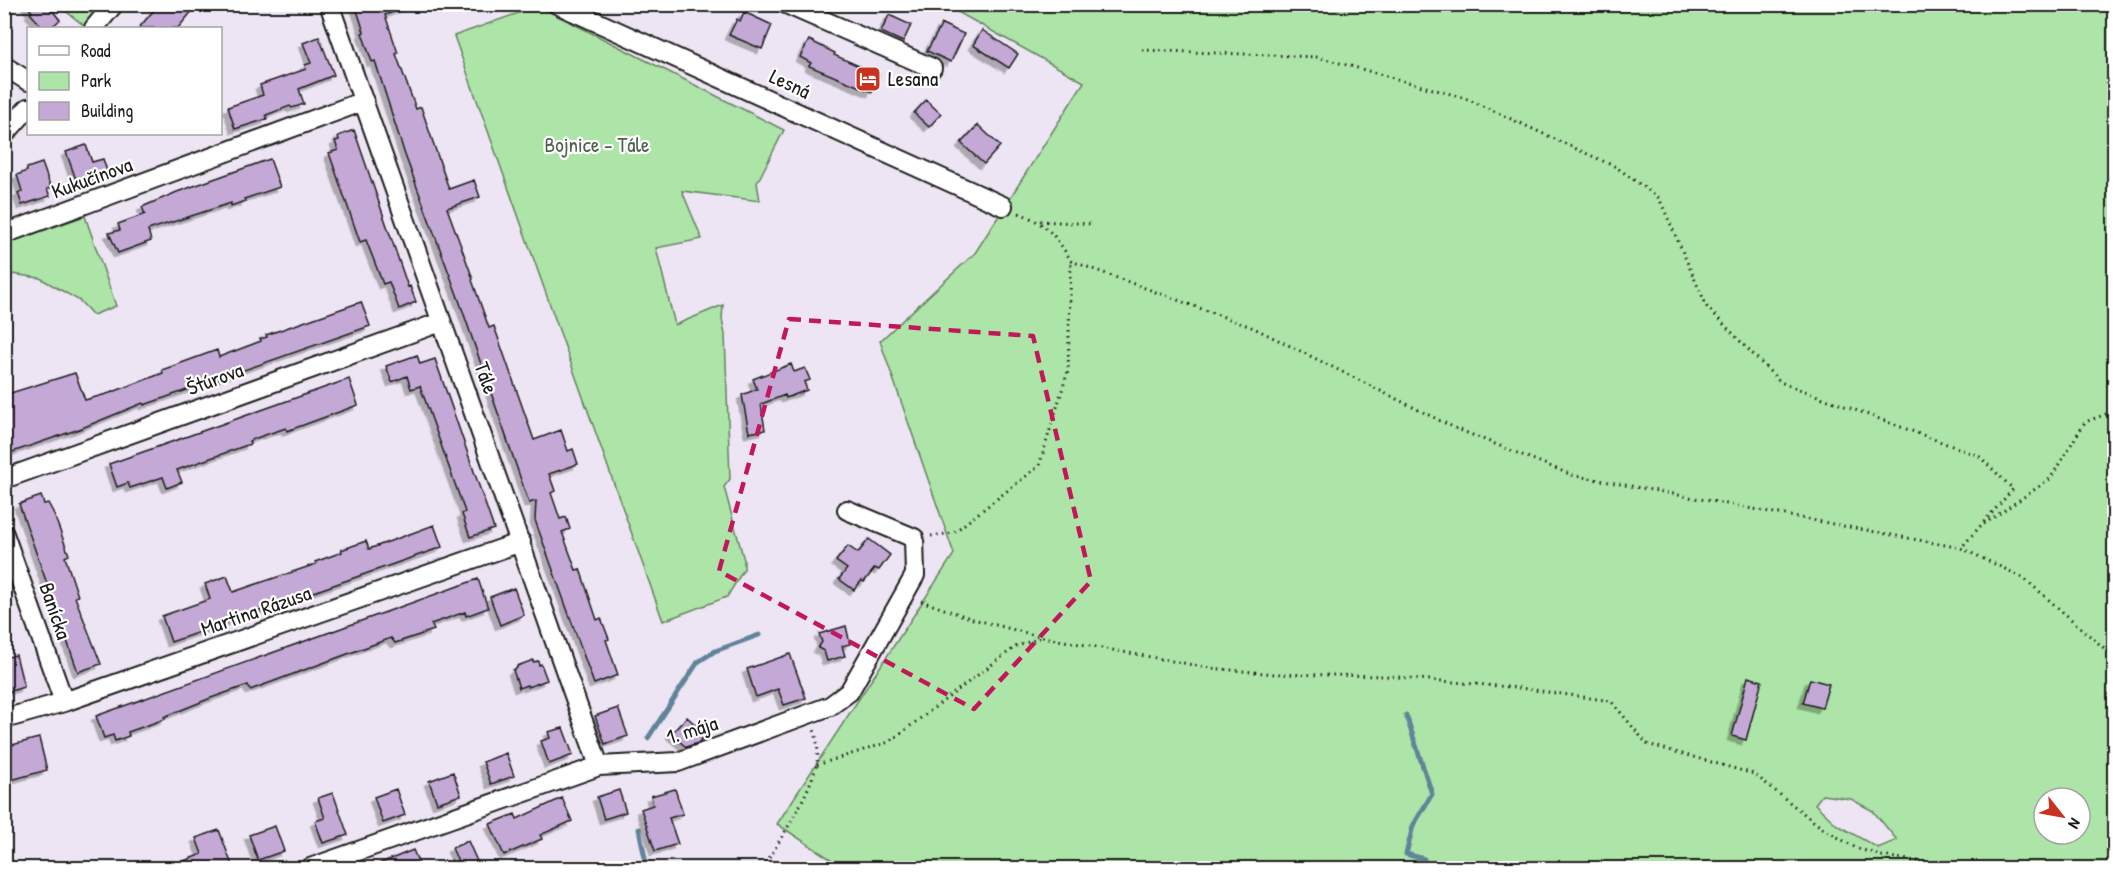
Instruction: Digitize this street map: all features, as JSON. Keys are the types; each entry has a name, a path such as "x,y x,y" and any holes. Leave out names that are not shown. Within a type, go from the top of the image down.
{"street":[{"path":"95,27 114,4"},
{"name":"Tále","path":"329,4 599,766"},
{"name":"Lesná","path":"557,4 1003,206"},
{"path":"786,4 933,68"},
{"path":"4,66 27,80"},
{"name":"Kukučínova","path":"4,234 364,101"},
{"path":"4,135 27,109"},
{"name":"Štúrova","path":"4,480 441,322"},
{"path":"847,510 914,538"},
{"name":"Banícka","path":"4,534 64,702"},
{"name":"1. mája","path":"310,868 599,766 678,762 830,706 849,692 915,575 914,538"},
{"name":"Martina Rázusa","path":"4,719 64,702 521,542"}],"path":[{"path":"1142,51 1318,57 1465,98 1616,167 1659,198 1707,307 1780,382 1979,456 2013,489 1961,548"},
{"path":"914,538 953,533 1039,466 1068,371 1071,261 1056,237 1038,221 1093,224"},
{"path":"1071,261 1254,328 1455,428 1572,475 1961,548 2024,578 2115,657"},
{"path":"1980,526 2050,479 2085,422 2115,411"},
{"path":"894,612 922,601 973,619 1042,637 1210,668 1275,674 1386,676 1520,688 1611,701 1647,744 1754,774 1822,828 1856,848 1882,856 1936,864"},
{"path":"817,765 889,742 1015,647 1042,637"},
{"path":"763,868 802,801 817,765 816,735 806,715"}],"highlighted area":[{"path":"789,319 1033,336 1091,581 974,709 719,571"}],"green space":[{"path":"58,5 106,5 86,27"},
{"path":"945,5 2114,5 2114,868 844,868 777,824 954,554 880,341 975,253 1084,82","holes":["1822,795 1851,799 1873,811 1897,840 1878,848 1837,825 1815,804"]},
{"name":"Bojnice - Tále","path":"538,6 784,130 757,183 760,201 682,191 702,239 656,248 675,325 723,305 730,479 724,487 744,560 744,569 727,597 663,621 454,36"},
{"path":"85,216 116,306 93,315 80,301 40,278 5,273 5,244"}],"building":[{"path":"26,4 47,4 60,20 51,27 42,27 30,13 32,12"},
{"path":"159,4 198,4 179,27 140,27"},
{"path":"355,4 409,4 409,6 385,15 416,109 421,107 449,189 474,180 480,197 447,208 489,328 494,326 534,440 561,430 568,451 573,449 578,464 549,474 555,491 551,493 560,519 566,517 570,529 562,532 576,570 580,569 597,620 601,618 618,675 594,684 535,520 536,501 529,503 459,300 405,155 375,61 372,62"},
{"path":"744,12 772,25 762,49 729,35 737,19 740,21"},
{"path":"889,15 911,25 903,42 881,32"},
{"path":"942,24 964,34 951,62 927,51"},
{"path":"982,30 1018,54 1009,68 973,45"},
{"path":"319,37 334,75 299,89 304,104 292,108 290,106 266,115 267,119 235,129 228,107 263,95 260,85 306,69 305,65 311,63 303,43"},
{"path":"809,40 835,53 834,55 879,75 872,92 809,66 811,63 800,57"},
{"path":"926,100 941,114 929,127 914,113"},
{"path":"978,125 1000,146 984,164 961,143"},
{"path":"354,130 408,287 410,286 416,302 399,309 389,282 383,284 366,240 360,242 329,153 338,150 335,141 339,140 338,136"},
{"path":"86,145 92,162 103,159 108,174 78,185 66,152"},
{"path":"270,159 280,187 244,199 245,201 231,206 231,203 148,230 151,241 118,253 109,233 120,230 118,224 145,214 142,207"},
{"path":"42,163 51,188 47,189 50,196 22,205 18,193 22,191 17,175 27,171 27,168"},
{"path":"361,302 370,326 144,405 143,403 82,428 4,455 4,395 75,373 85,400 163,373 162,370 217,350 219,357 261,341 260,339 267,337 266,335"},
{"path":"417,355 420,364 435,359 494,529 470,537 462,514 465,512 420,386 411,389 407,376 392,382 386,366"},
{"path":"791,364 794,372 805,368 810,380 804,382 807,390 761,404 765,430 749,433 742,395 757,389 753,379"},
{"path":"349,379 358,405 287,431 286,428 262,436 249,441 250,444 177,470 182,482 167,488 163,477 130,488 128,483 117,487 109,464"},
{"path":"41,496 44,504 48,503 53,512 69,555 65,557 78,596 75,597 101,664 78,672 19,504"},
{"path":"434,525 442,547 171,642 162,616 210,599 205,584 227,576 233,592 316,564 315,562 342,552 341,550 366,541 369,549"},
{"path":"869,539 890,555 879,570 875,568 854,590 839,579 847,569 836,561 848,546 858,553"},
{"path":"478,579 488,608 466,616 465,612 431,624 434,630 395,643 391,638 250,690 248,685 211,698 164,717 165,719 128,732 129,736 115,741 113,735 104,738 96,716"},
{"path":"514,588 524,615 500,625 490,597"},
{"path":"846,626 850,644 842,646 845,656 827,661 824,651 818,648 822,642 819,634"},
{"path":"790,654 806,698 784,705 778,689 756,697 747,669"},
{"path":"16,655 24,687 4,693 4,658"},
{"path":"533,660 541,664 547,680 519,688 513,670"},
{"path":"1748,677 1762,681 1746,740 1732,736"},
{"path":"1810,679 1829,684 1822,708 1803,703"},
{"path":"618,708 628,736 605,744 595,716"},
{"path":"687,717 706,734 698,743 686,747 671,734"},
{"path":"563,728 573,755 549,764 541,741 550,738 548,732"},
{"path":"39,738 47,770 4,782 4,747"},
{"path":"506,753 514,776 491,784 483,762"},
{"path":"453,772 461,795 437,803 429,781"},
{"path":"396,789 405,815 383,823 374,797"},
{"path":"675,789 683,814 669,818 678,844 655,851 641,809 653,805 651,796"},
{"path":"619,790 626,812 604,819 597,797"},
{"path":"333,793 348,835 323,843 315,821 325,818 318,798"},
{"path":"562,798 572,821 540,835 542,839 504,855 490,824 515,814 517,819"},
{"path":"275,826 284,851 258,860 249,835"},
{"path":"219,830 233,868 168,868 202,854 196,838"},
{"path":"468,841 480,868 461,868 452,848"},
{"path":"413,850 421,868 369,868"}],"waterway":[{"path":"648,738 698,662 715,651 759,635"},
{"path":"1406,715 1432,794 1413,826 1406,854 1424,859 1423,868"},
{"path":"639,829 647,868"}],"place":[{"name":"Lesana","path":"868,79"}]}
